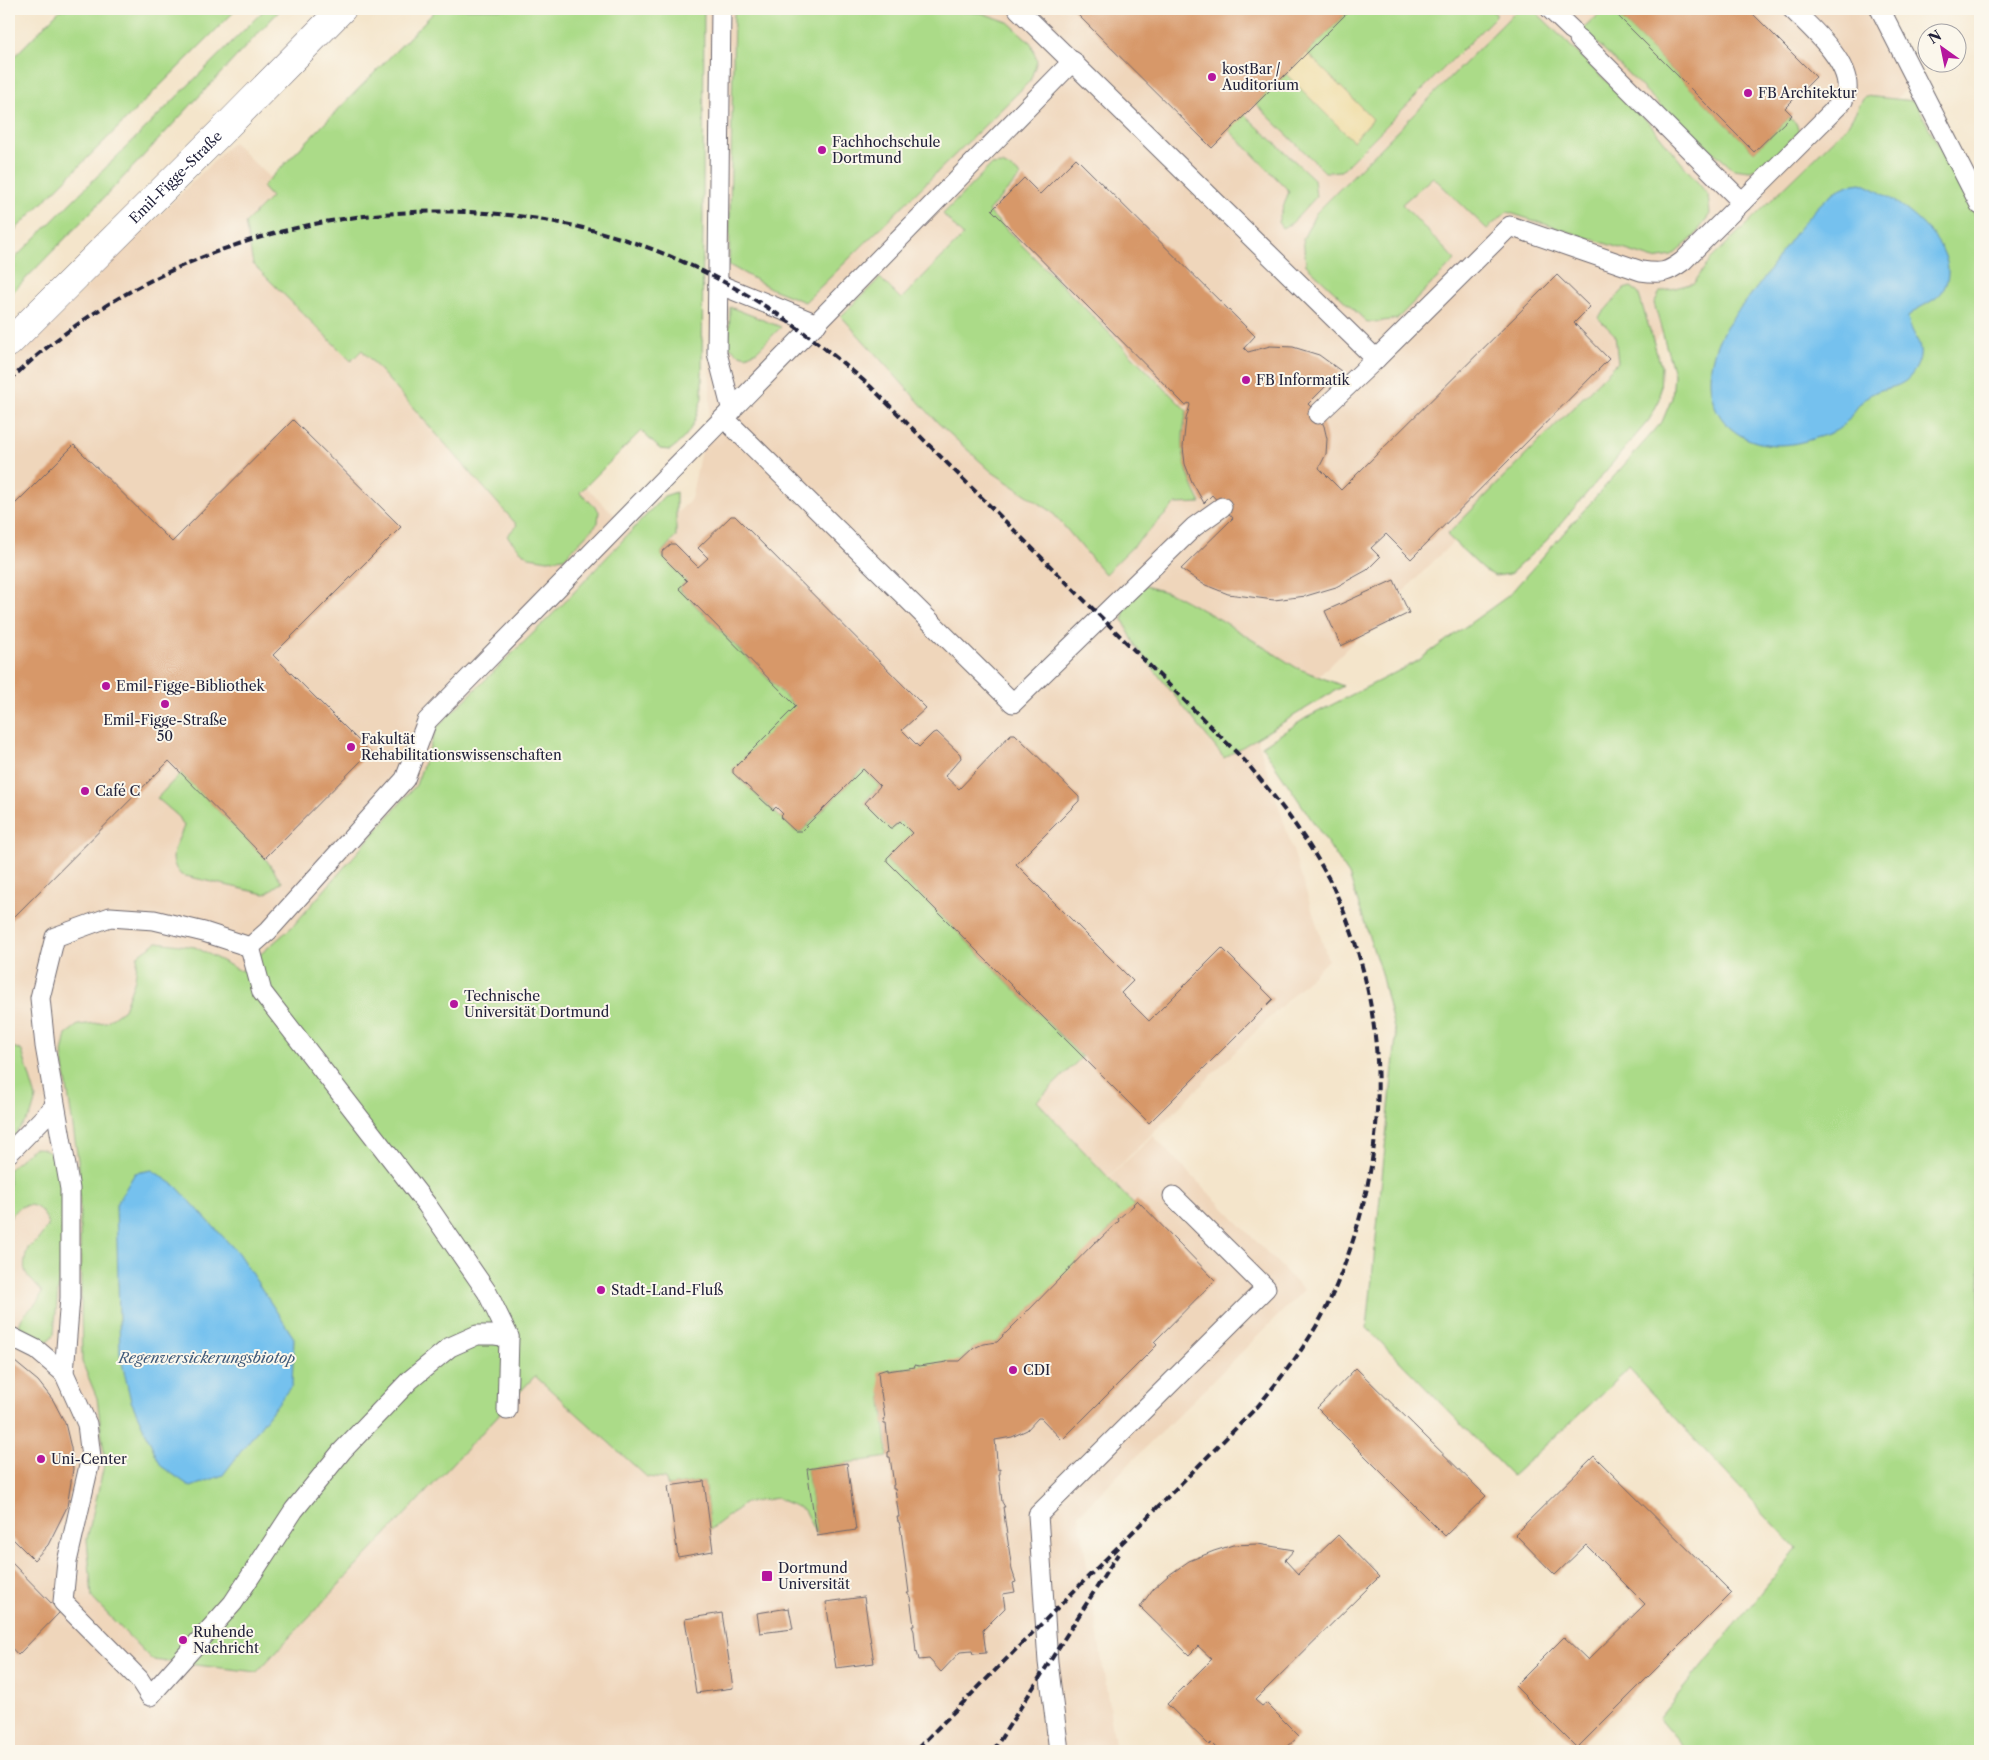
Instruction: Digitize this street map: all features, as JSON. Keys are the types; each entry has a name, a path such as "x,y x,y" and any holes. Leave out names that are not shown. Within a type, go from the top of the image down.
{"street":[{"name":"Emil-Figge-Straße","path":"9,344 220,134 342,9"}],"lane":[{"path":"721,9 717,353 728,414 1013,702 1194,527 1222,507"},
{"path":"1018,9 1376,359"},
{"path":"1550,9 1742,202"},
{"path":"1318,414 1510,226 1641,271 1659,274 1671,270 1683,260 1843,101 1847,89 1844,73 1828,47 1792,9"},
{"path":"1880,9 1980,205"},
{"path":"250,947 268,931 405,779 427,721 1073,61"},
{"path":"718,284 817,324"},
{"path":"64,1373 70,1298 70,1189 45,1046 40,998 55,937 110,918 154,920 204,932 250,947"},
{"path":"250,947 262,992 428,1204 486,1292 509,1337 507,1410"},
{"path":"9,1153 55,1106"},
{"path":"1059,1751 1048,1662 1038,1515 1266,1288 1173,1196"},
{"path":"9,1336 37,1350 64,1373 86,1424 91,1457 66,1562 63,1602 139,1679 150,1696 233,1603 294,1510 342,1451 410,1380 450,1347 458,1343 477,1335 509,1337"}],"shaded area":[{"name":"Technische Universität Dortmund","path":"708,9 1880,9 1913,82 1257,738 1328,960 1090,1195 1153,1136 1304,1290 1079,1514 1116,1751 9,1751 9,364 233,142 634,534 640,551 691,499 710,406"}],"green space":[{"path":"61,9 237,9 9,236 9,62"},
{"path":"265,9 281,9 87,216 9,296 9,264"},
{"path":"437,9 704,9 702,398 688,433 670,450 660,449 641,431 580,492 599,511 598,523 564,558 548,560 529,557 519,549 507,536 517,525 362,350 351,361 253,264 245,223 271,197 262,187"},
{"path":"737,9 914,9 982,13 1008,22 1031,43 1037,61 1030,81 805,302 772,289 729,265 734,14"},
{"path":"1351,9 1490,9 1497,15 1341,171 1325,172 1256,104 1286,74 1353,141 1373,119 1307,53"},
{"path":"1518,9 1533,9 1649,123 1708,195 1710,214 1694,237 1672,256 1654,259 1507,212 1487,229 1433,177 1402,204 1455,260 1397,319 1368,323 1306,265 1303,239 1316,213"},
{"path":"1605,9 1611,9 1754,152 1789,118 1796,123 1799,132 1762,167 1750,171 1733,169 1662,107 1583,29"},
{"path":"1865,96 1915,101 1980,225 1980,1751 1687,1751 1659,1718 1797,1549 1629,1369 1512,1476 1367,1328 1396,1037 1381,973 1349,875 1262,746 1306,718 1416,662 1508,596 1662,422 1672,398 1674,374 1654,303 1660,292 1694,283 1710,260 1847,126"},
{"path":"1245,115 1314,179 1316,197 1292,223 1282,228 1278,222 1289,191 1229,130"},
{"path":"1002,164 1013,169 1021,176 988,211 1187,411 1183,436 1184,458 1190,480 1201,503 1176,504 1105,574 1051,511 992,472 938,423 841,316 880,278 901,299 963,236 943,214 991,165"},
{"path":"1631,287 1638,292 1661,366 1660,399 1649,420 1546,541 1510,574 1495,576 1484,570 1447,535 1618,362 1615,335 1598,318 1624,289"},
{"path":"730,307 781,327 757,351 746,356 737,353 729,346"},
{"path":"676,492 676,536 662,552 662,556 686,581 679,589 796,707 733,769 733,773 795,831 801,832 863,769 879,786 865,803 890,828 900,821 912,833 887,858 887,861 1082,1057 1037,1101 1134,1205 997,1342 974,1348 960,1361 879,1372 888,1457 807,1469 817,1536 804,1510 777,1498 745,1503 710,1530 704,1481 668,1486 665,1479 647,1477 535,1376 257,1672 152,1660 92,1598 87,1539 105,1461 97,1398 82,1362 79,1167 62,1053 66,1034 78,1025 106,1022 124,1009 135,979 138,955 157,942 195,947 241,971 293,926 416,785 437,727 564,603 664,496"},
{"path":"1145,586 1173,594 1221,620 1297,668 1343,686 1224,758 1136,647 1123,620 1124,604"},
{"path":"181,773 265,858 282,882 265,894 181,875 176,869 173,857 184,826 179,817 157,798"},
{"path":"9,1045 22,1051 36,1098 31,1115 9,1141"},
{"path":"33,1148 49,1151 58,1165 63,1210 54,1334 47,1342 37,1345 21,1338 19,1329 23,1317 39,1299 42,1292 28,1277 25,1263 28,1248 37,1241 48,1226 42,1212 37,1207 31,1205 19,1208 9,1220 9,1169"}],"sand":[{"path":"1307,53 1373,119 1353,141 1286,74"}],"water":[{"path":"1861,183 1892,199 1909,212 1937,242 1946,258 1948,275 1942,292 1908,317 1919,346 1920,358 1917,366 1906,381 1894,387 1880,390 1867,397 1842,427 1832,433 1790,444 1768,444 1748,439 1731,428 1719,414 1711,395 1710,372 1720,337 1732,318 1760,284 1812,212 1835,192 1848,185"},
{"name":"Regenversickerungsbiotop","path":"152,1170 176,1186 238,1253 294,1338 292,1385 223,1475 191,1487 161,1466 131,1401 120,1354 116,1205 135,1173"}],"building":[{"name":"kostBar / Auditorium","path":"1072,9 1351,9 1212,148"},
{"name":"FB Architektur","path":"1611,9 1748,9 1816,77 1785,108 1792,115 1754,152"},
{"name":"FB Informatik","path":"1076,158 1255,336 1244,348 1248,352 1270,346 1293,347 1319,355 1341,371 1308,404 1318,414 1324,426 1327,439 1326,454 1319,468 1341,490 1557,275 1590,307 1574,323 1609,359 1411,559 1386,534 1371,548 1380,557 1367,570 1336,587 1306,596 1274,600 1228,594 1203,584 1181,569 1233,518 1212,495 1204,503 1192,482 1185,464 1183,447 1189,403 1185,405 992,210 1024,178 1040,194"},
{"name":"Emil-Figge-Straße 50","path":"293,420 401,527 273,655 370,752 265,858 169,761 9,922 9,510 74,445 172,542"},
{"path":"731,516 735,516 926,708 902,730 919,747 933,733 937,732 960,754 961,758 945,776 959,789 1011,734 1015,734 1079,797 1079,801 1016,864 1133,981 1121,993 1149,1021 1222,948 1273,999 1149,1123 887,861 887,858 912,833 900,821 890,828 865,803 880,786 863,769 801,831 795,831 780,817 783,814 776,807 773,810 733,773 733,769 796,706 679,588 687,581 662,556 662,552 671,544 675,544 698,567 708,558 698,548"},
{"path":"1394,580 1409,613 1341,646 1325,611"},
{"name":"CDI","path":"1137,1200 1215,1280 1154,1342 1157,1345 1062,1440 1041,1418 1038,1418 1027,1430 1012,1437 995,1440 1012,1570 1016,1582 1013,1583 1015,1592 1003,1594 1005,1608 983,1630 986,1653 960,1652 941,1672 929,1659 919,1660 916,1652 910,1597 907,1593 909,1593 901,1531 897,1517 899,1517 895,1489 893,1489 890,1457 888,1457 886,1424 884,1424 883,1419 885,1419 878,1372 887,1369 887,1371 915,1367 914,1365 960,1361 974,1348 983,1344 997,1342 1095,1242 1119,1221 1118,1219"},
{"name":"Uni-Center","path":"9,1357 38,1381 53,1400 65,1423 71,1448 73,1469 67,1507 48,1545 34,1560 9,1535"},
{"path":"1356,1368 1486,1496 1445,1536 1317,1408"},
{"path":"1594,1456 1732,1593 1577,1748 1515,1686 1564,1637 1588,1660 1645,1604 1586,1545 1555,1575 1515,1534"},
{"path":"847,1463 856,1530 817,1536 807,1469"},
{"path":"704,1481 713,1551 678,1557 668,1486"},
{"path":"1338,1535 1379,1577 1255,1700 1262,1706 1266,1703 1299,1736 1283,1751 1216,1751 1218,1750 1211,1743 1209,1745 1167,1704 1212,1659 1198,1646 1189,1655 1140,1607 1153,1589 1169,1575 1189,1561 1214,1551 1233,1545 1258,1544 1294,1550 1285,1560 1298,1574"},
{"path":"9,1560 60,1612 18,1655 9,1645"},
{"path":"864,1597 874,1663 836,1668 826,1602"},
{"path":"789,1608 793,1629 760,1633 757,1613"},
{"path":"722,1613 733,1688 696,1693 685,1619"}],"railway":[{"path":"9,381 78,324 156,278 239,244 327,222 417,212 507,215 596,231 681,261 733,287 781,316 849,368 871,387 1245,761 1304,837 1333,887 1353,938 1368,989 1376,1041 1378,1094 1374,1146 1365,1198 1350,1250 1330,1300 1306,1342 1258,1406 915,1751"},
{"path":"993,1751 1118,1554"}],"place":[{"name":"kostBar / Auditorium","path":"1212,77"},
{"name":"FB Architektur","path":"1748,93"},
{"name":"Fachhochschule Dortmund","path":"822,150"},
{"name":"FB Informatik","path":"1246,380"},
{"name":"Emil-Figge-Bibliothek","path":"106,686"},
{"name":"Emil-Figge-Straße 50","path":"165,704"},
{"name":"Fakultät Rehabilitationswissenschaften","path":"351,747"},
{"name":"Café C","path":"85,791"},
{"name":"Technische Universität Dortmund","path":"454,1004"},
{"name":"Stadt-Land-Fluß","path":"601,1290"},
{"name":"CDI","path":"1013,1370"},
{"name":"Uni-Center","path":"41,1459"},
{"name":"Dortmund Universität","path":"767,1576"},
{"name":"Ruhende Nachricht","path":"183,1640"}]}
